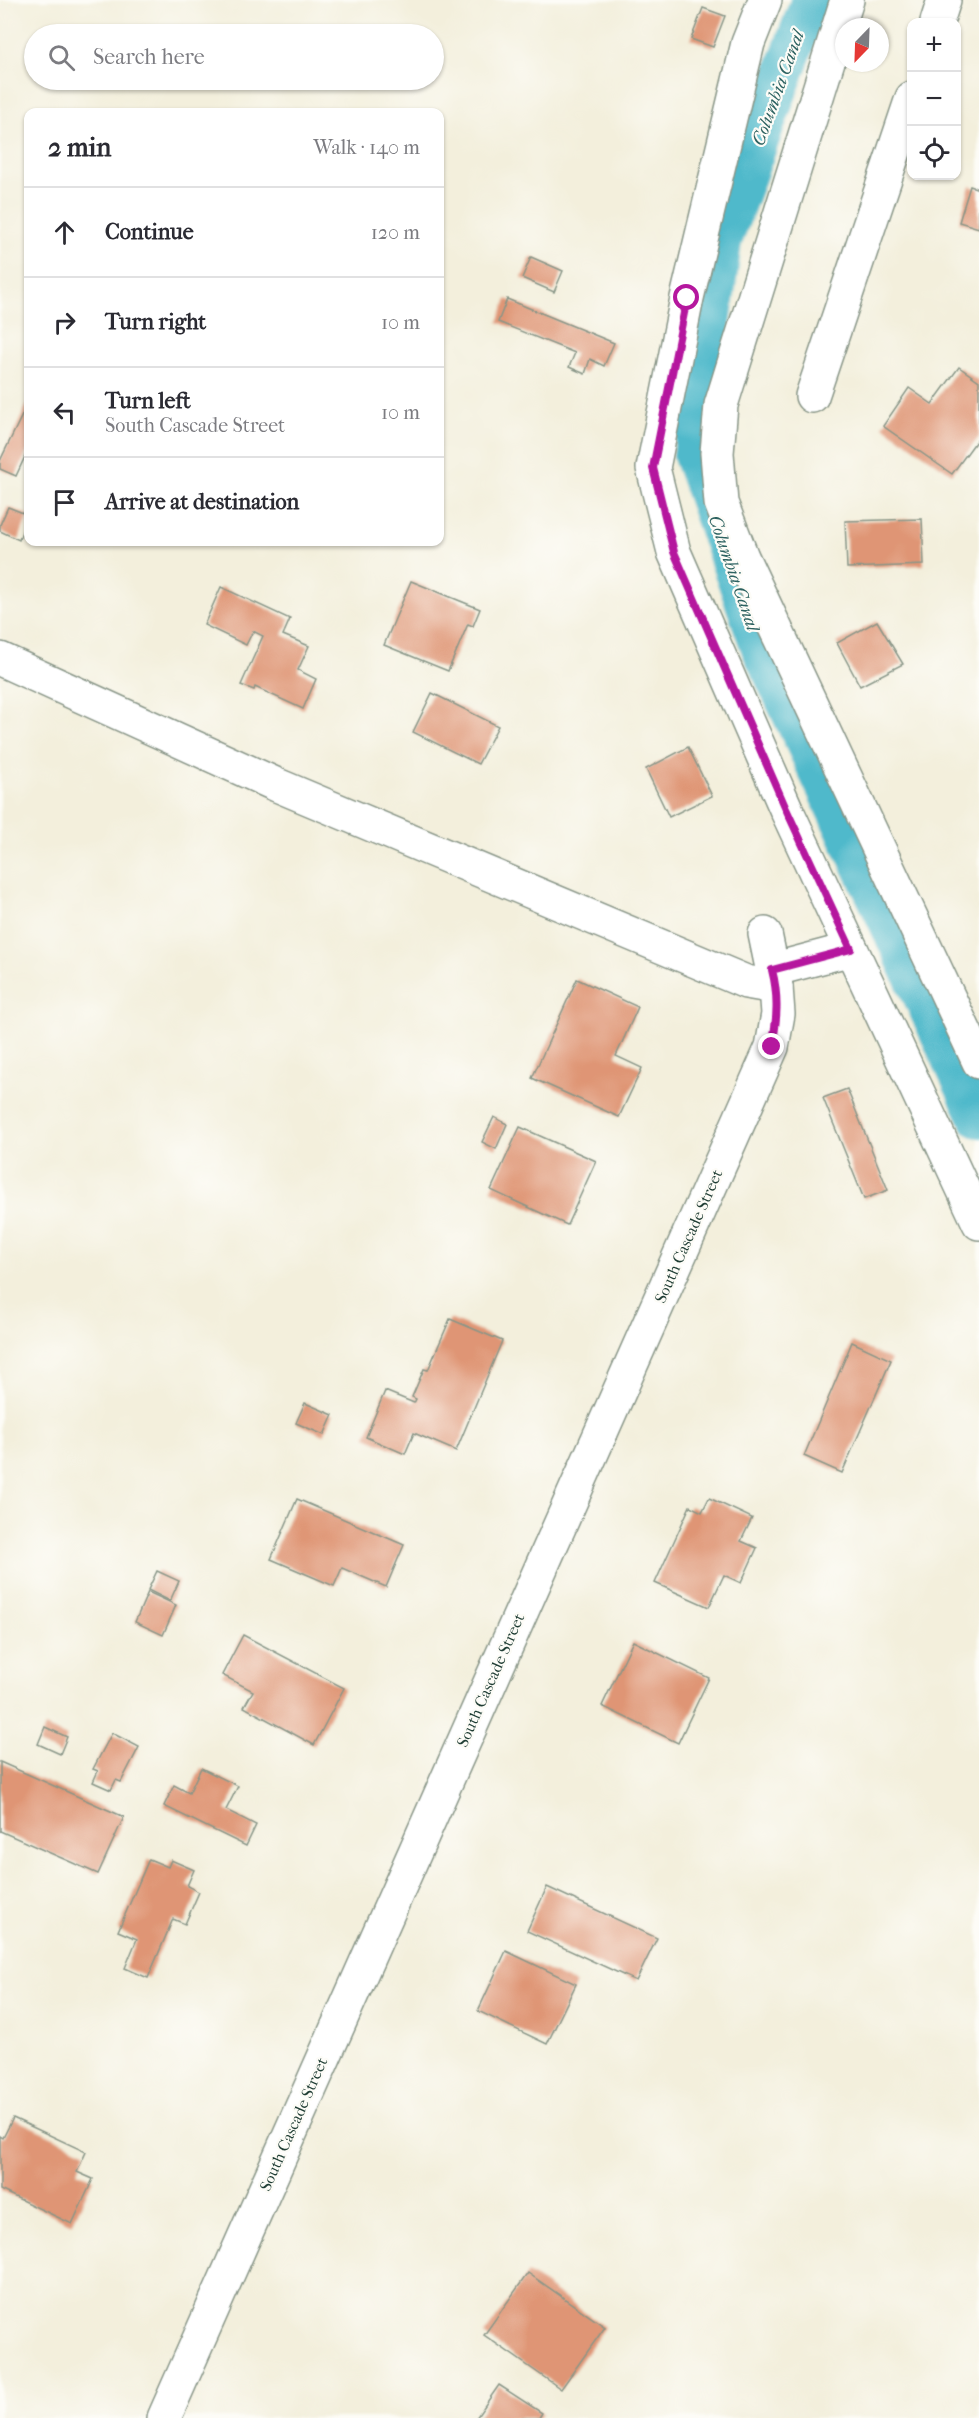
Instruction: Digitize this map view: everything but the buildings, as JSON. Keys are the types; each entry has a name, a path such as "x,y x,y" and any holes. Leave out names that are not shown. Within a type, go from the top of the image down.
{"street":[{"path":"765,0 748,43 687,298 653,468 674,552 787,811 979,1223"},
{"path":"847,0 721,405 717,453 721,503 742,557 979,1062"},
{"path":"938,18 944,0"},
{"path":"812,396 907,113"},
{"path":"0,659 277,785 746,982 774,979 851,949"},
{"name":"South Cascade Street","path":"164,2418 772,1047 778,1014 765,934"}],"waterway":[{"name":"Columbia Canal","path":"811,0 722,241 693,455 761,648 979,1118"}],"route":[{"path":"687,298 653,468 674,552 787,811 851,949 772,970 778,1014 772,1047"}]}
